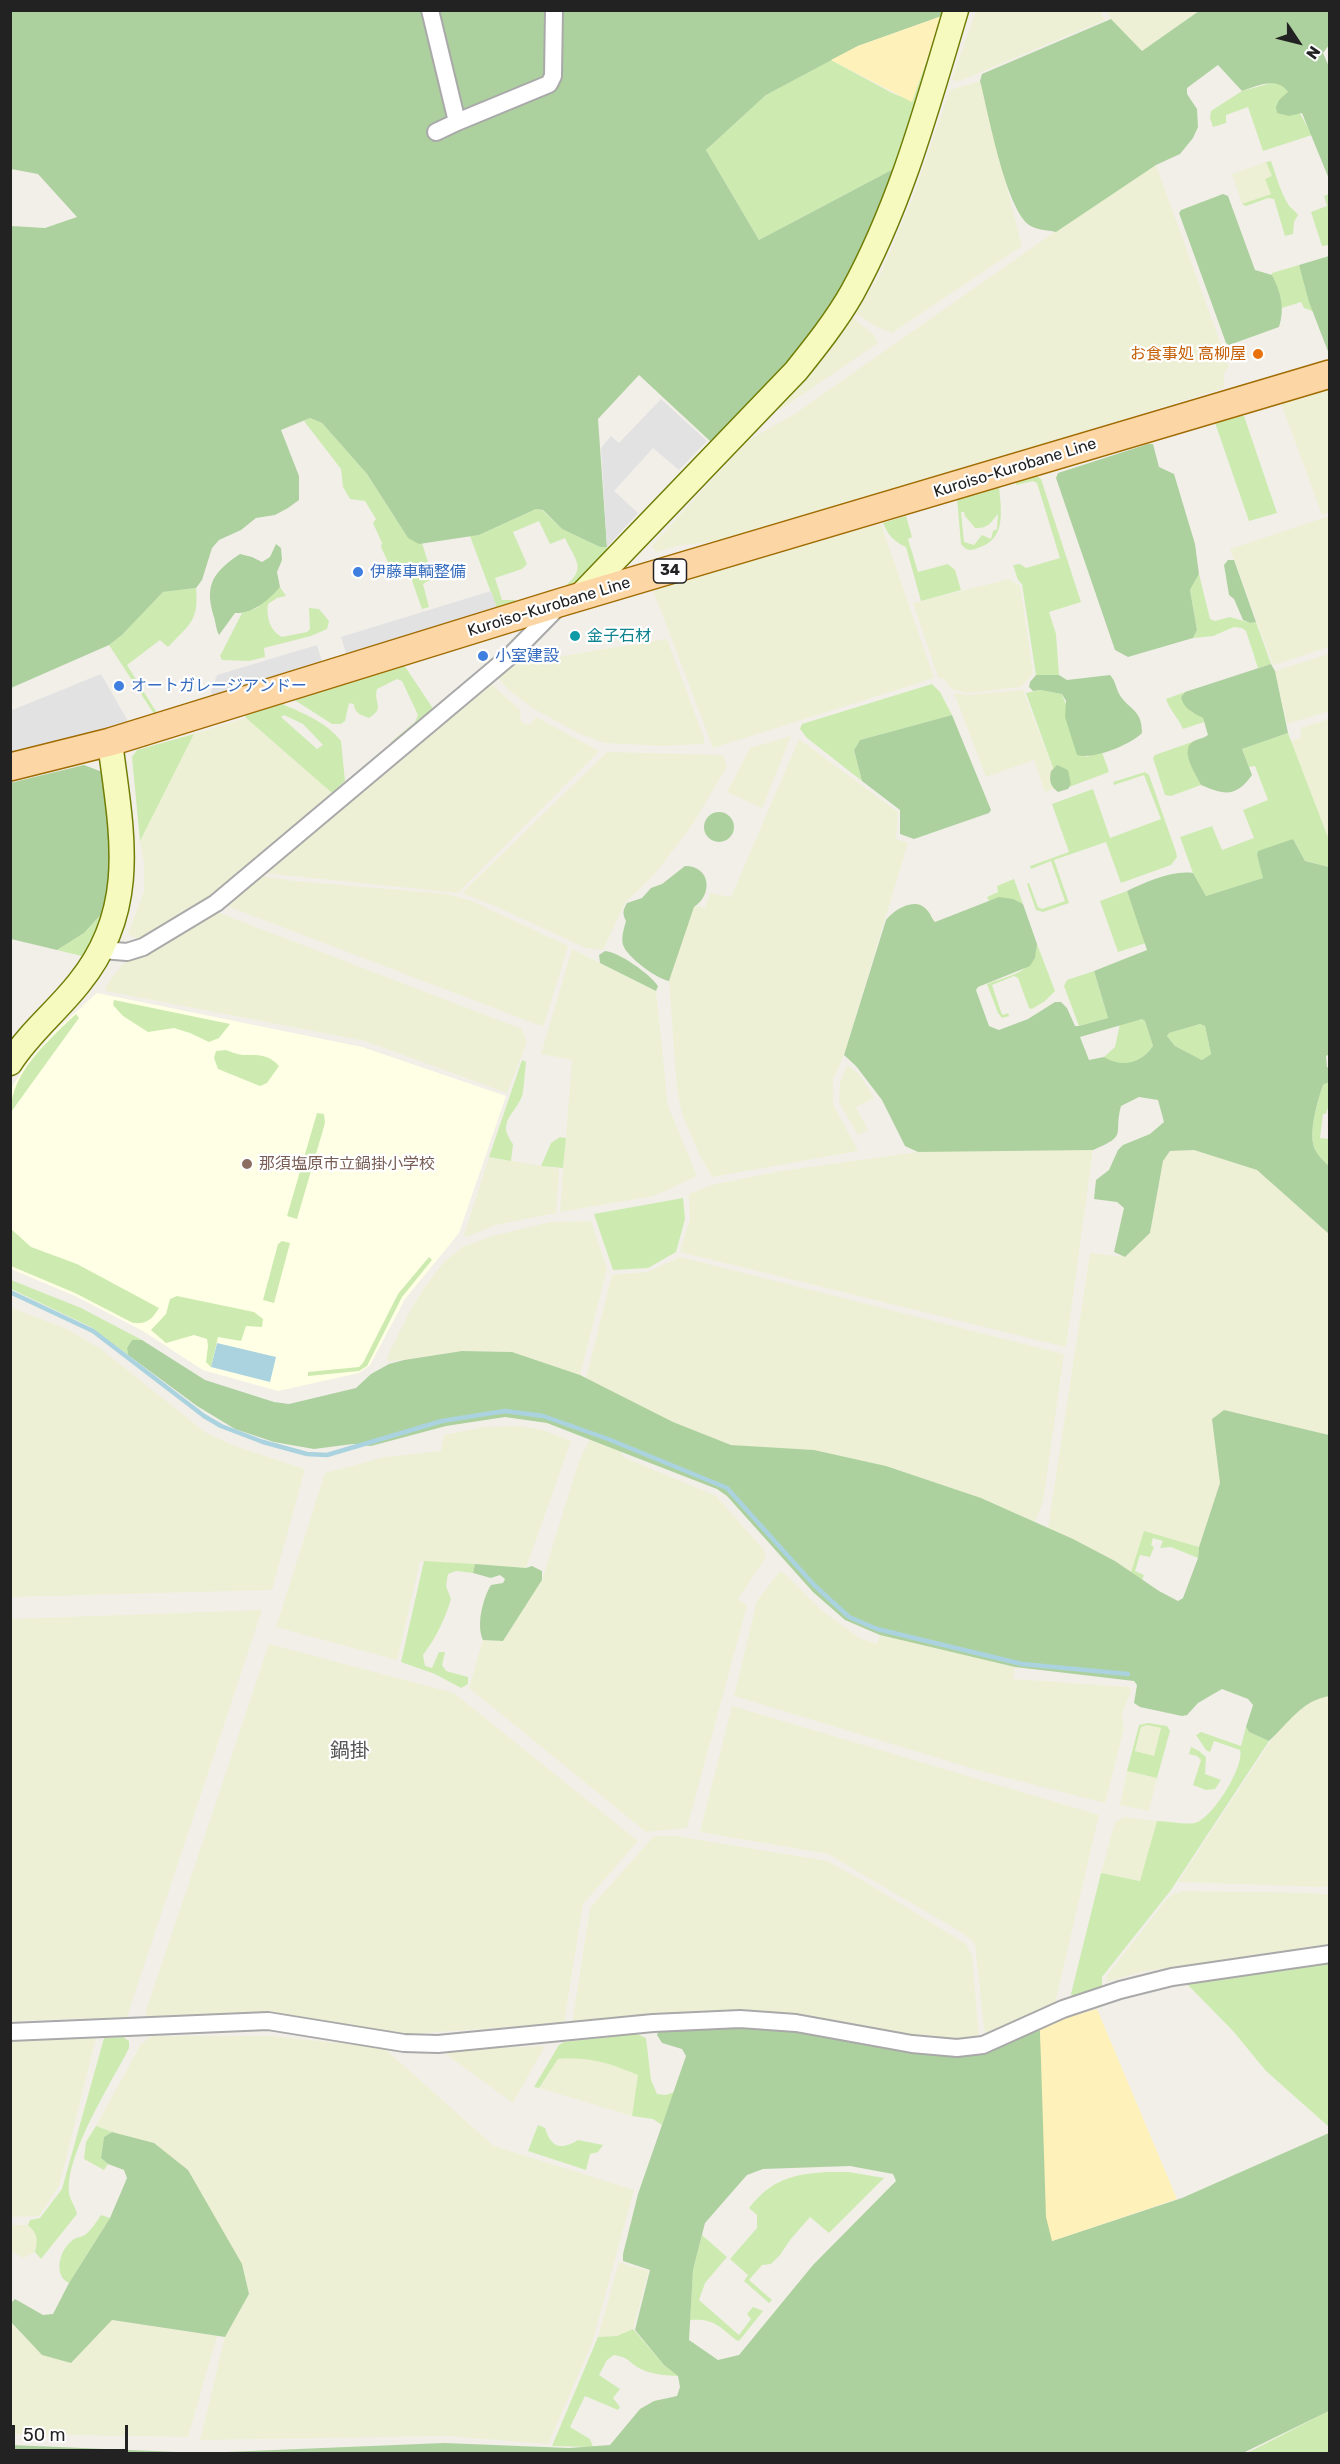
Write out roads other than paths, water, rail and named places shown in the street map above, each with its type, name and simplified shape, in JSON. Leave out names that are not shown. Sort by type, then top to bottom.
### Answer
[{"type":"main road","name":"Kuroiso-Kurobane Line","points":[[10,767],[110,742],[571,600],[1329,374]]},
{"type":"street","points":[[430,10],[458,122]]},
{"type":"street","points":[[436,132],[549,84],[553,76],[554,10]]},
{"type":"street","points":[[102,951],[127,952],[143,947],[216,903],[510,656],[571,600],[796,371],[825,336],[851,293],[903,182],[928,108],[956,10]]},
{"type":"street","points":[[10,1063],[44,1021],[78,985],[102,951],[113,924],[122,879],[123,851],[110,742]]},
{"type":"street","points":[[10,2032],[268,2021],[404,2043],[438,2044],[653,2023],[740,2019],[796,2023],[912,2044],[957,2048],[983,2045],[1063,2009],[1120,1990],[1176,1977],[1329,1954]]},
{"type":"water","points":[[217,1343],[276,1357],[270,1382],[211,1367]]},
{"type":"waterway","points":[[10,1292],[93,1331],[204,1416],[221,1426],[263,1442],[307,1454],[327,1455],[442,1421],[505,1411],[543,1416],[608,1439],[727,1488],[814,1585],[849,1617],[877,1629],[1022,1664],[1128,1674]]},
{"type":"place","name":"お食事処 高柳屋","points":[[1258,354]]},
{"type":"place","name":"伊藤車輌整備","points":[[358,572]]},
{"type":"place","name":"金子石材","points":[[575,636]]},
{"type":"place","name":"小室建設","points":[[483,656]]},
{"type":"place","name":"オートガレージアンドー","points":[[119,686]]},
{"type":"place","name":"那須塩原市立鍋掛小学校","points":[[247,1164]]},
{"type":"district","name":"鍋掛","points":[[350,1751]]}]
